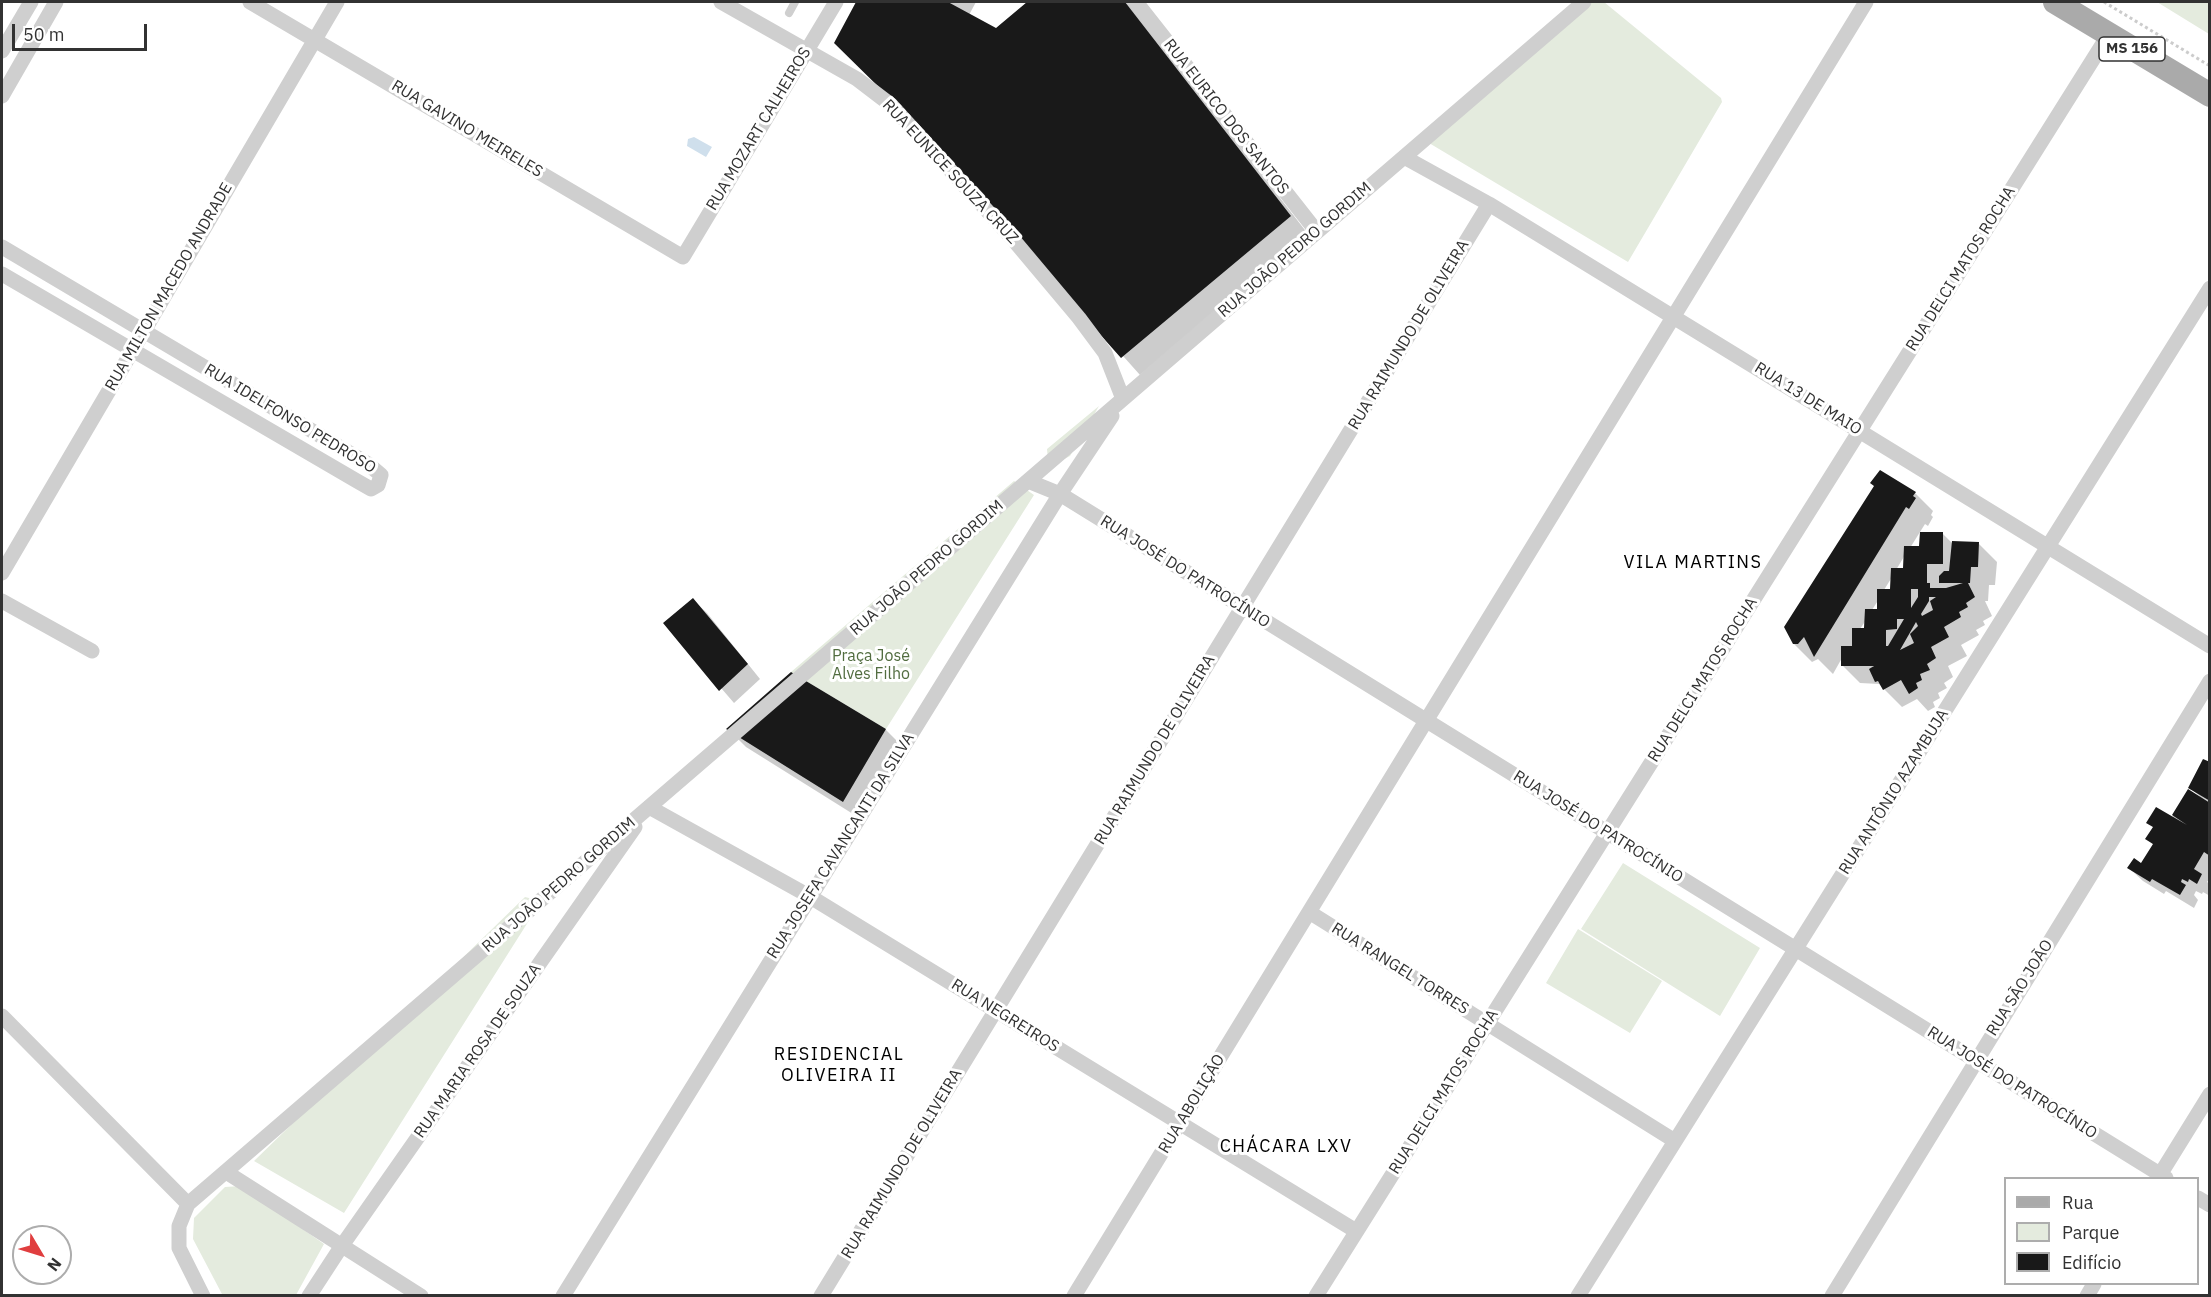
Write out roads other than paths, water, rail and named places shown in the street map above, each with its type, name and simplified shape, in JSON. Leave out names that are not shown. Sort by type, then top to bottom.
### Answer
[{"type":"main road","name":"MS 156","points":[[2055,2],[2210,95]]},
{"type":"street","points":[[2,51],[31,2]]},
{"type":"street","points":[[2,96],[56,2]]},
{"type":"street","name":"RUA GAVINO MEIRELES","points":[[250,2],[683,257]]},
{"type":"street","name":"RUA MILTON MACEDO ANDRADE","points":[[2,573],[337,2]]},
{"type":"street","name":"RUA EUNICE SOUZA CRUZ","points":[[721,2],[807,50],[866,86],[891,105],[1011,237],[1079,318],[1105,353],[1123,399]]},
{"type":"street","name":"RUA MOZART CALHEIROS","points":[[683,257],[836,2]]},
{"type":"street","name":"RUA EURICO DOS SANTOS","points":[[1136,2],[1317,232]]},
{"type":"street","name":"RUA JOÃO PEDRO GORDIM","points":[[188,1204],[1584,2]]},
{"type":"street","name":"RUA ABOLIÇÃO","points":[[1074,1296],[1866,2]]},
{"type":"street","name":"RUA DELCI MATOS ROCHA","points":[[1316,1296],[2109,34]]},
{"type":"street","name":"RUA 13 DE MAIO","points":[[1404,157],[1489,204],[2210,646]]},
{"type":"street","name":"RUA RAIMUNDO DE OLIVEIRA","points":[[821,1296],[1489,204]]},
{"type":"street","name":"RUA IDELFONSO PEDROSO","points":[[2,247],[368,464],[381,475],[378,485],[371,489],[2,274]]},
{"type":"street","name":"RUA ANTÔNIO AZAMBUJA","points":[[1578,1296],[2210,288]]},
{"type":"street","name":"RUA JOSEFA CAVANCANTI DA SILVA","points":[[563,1296],[809,896],[1060,494],[1123,399]]},
{"type":"street","name":"RUA JOSÉ DO PATROCÍNIO","points":[[1028,481],[1060,494],[2161,1177]]},
{"type":"street","points":[[2,601],[92,651]]},
{"type":"street","name":"RUA SÃO JOÃO","points":[[1832,1296],[2210,681]]},
{"type":"street","name":"RUA NEGREIROS","points":[[649,807],[809,896],[1356,1232]]},
{"type":"street","name":"RUA MARIA ROSA DE SOUZA","points":[[309,1296],[341,1246],[649,807]]},
{"type":"street","name":"RUA RANGEL TORRES","points":[[1309,912],[1675,1141]]},
{"type":"street","points":[[2,1016],[188,1204],[179,1226],[178,1248],[204,1296]]},
{"type":"street","points":[[2161,1177],[2210,1094]]},
{"type":"street","points":[[226,1172],[421,1296]]},
{"type":"lane","points":[[789,13],[795,2]]},
{"type":"water","points":[[694,137],[712,147],[706,157],[687,146],[688,139]]},
{"type":"district","name":"VILA MARTINS","points":[[1693,563]]},
{"type":"district","name":"RESIDENCIAL OLIVEIRA II","points":[[839,1065]]},
{"type":"district","name":"CHÁCARA LXV","points":[[1286,1147]]},
{"type":"park label","name":"Praça José Alves Filho","points":[[871,665]]}]
